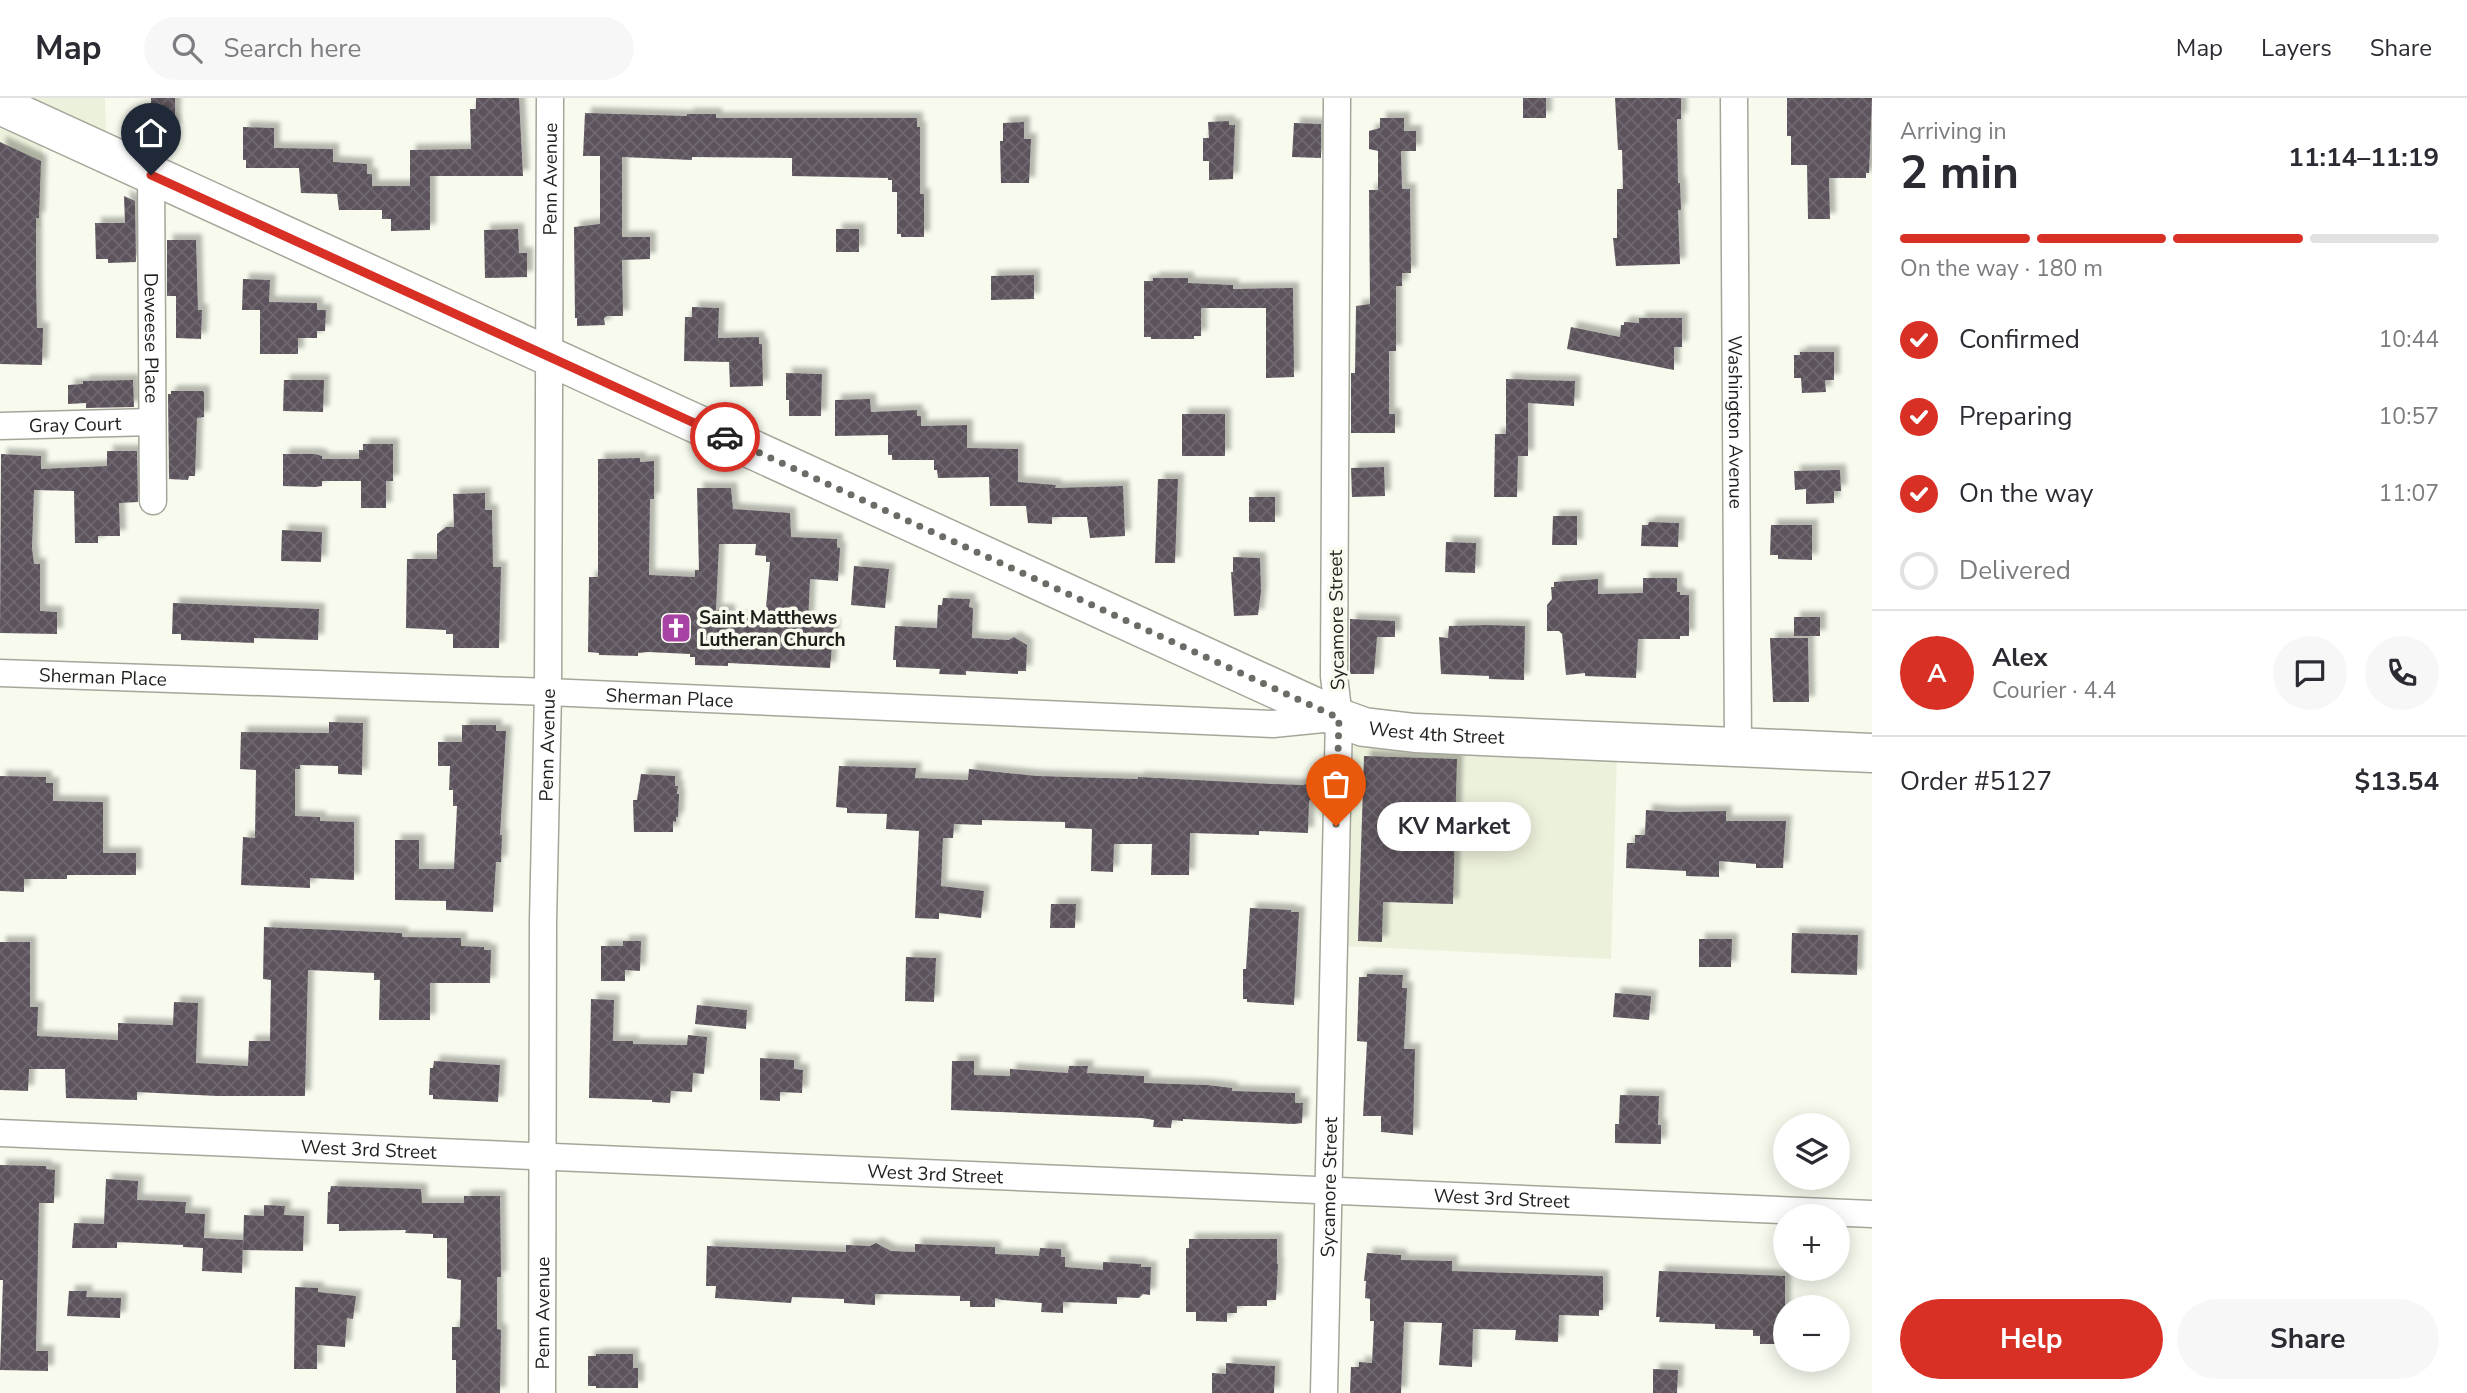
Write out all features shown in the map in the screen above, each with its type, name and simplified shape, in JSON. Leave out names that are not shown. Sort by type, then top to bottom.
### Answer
[{"type":"main road","name":"West 4th Street","points":[[0,105],[1339,718],[1364,727],[1415,733],[1872,753]]},
{"type":"street","name":"Penn Avenue","points":[[542,1393],[550,98]]},
{"type":"street","name":"Sycamore Street","points":[[1324,1393],[1339,718],[1335,676],[1337,98]]},
{"type":"street","name":"Washington Avenue","points":[[1734,98],[1738,747]]},
{"type":"street","name":"Deweese Place","points":[[151,175],[153,501]]},
{"type":"street","name":"Gray Court","points":[[0,426],[152,422]]},
{"type":"street","name":"Sherman Place","points":[[0,673],[548,692],[1273,724],[1339,718]]},
{"type":"street","name":"West 3rd Street","points":[[0,1133],[1872,1214]]},
{"type":"shaded area","points":[[0,98],[105,98],[107,168],[43,138],[41,227],[0,226]]},
{"type":"shaded area","points":[[1354,740],[1617,754],[1611,959],[1345,946]]},
{"type":"building","points":[[151,98],[175,98],[175,130],[155,130],[155,122],[151,122]]},
{"type":"building","points":[[476,98],[519,98],[523,176],[430,176],[430,230],[391,231],[391,219],[382,219],[382,210],[339,210],[337,194],[301,193],[299,168],[246,168],[246,160],[243,160],[243,127],[274,128],[274,148],[333,149],[333,162],[367,164],[367,174],[372,174],[372,186],[410,186],[410,150],[471,149],[470,109],[476,109]]},
{"type":"building","points":[[1523,98],[1546,98],[1546,118],[1523,118]]},
{"type":"building","points":[[1615,98],[1681,98],[1681,119],[1677,119],[1681,210],[1678,210],[1680,264],[1616,266],[1613,238],[1617,238],[1617,189],[1623,189],[1622,150],[1618,150]]},
{"type":"building","points":[[1787,98],[1872,98],[1869,173],[1866,173],[1866,178],[1829,178],[1830,219],[1808,219],[1807,165],[1791,165],[1791,136],[1787,136]]},
{"type":"building","points":[[585,113],[687,116],[716,114],[716,118],[917,118],[917,127],[920,127],[920,194],[924,194],[924,237],[901,237],[901,234],[897,234],[897,192],[892,192],[892,180],[888,178],[792,176],[792,158],[692,157],[692,160],[622,157],[622,237],[650,237],[650,259],[622,260],[623,316],[607,316],[604,318],[605,325],[577,326],[574,227],[600,224],[600,156],[583,156]]},
{"type":"building","points":[[1380,118],[1404,118],[1404,131],[1416,131],[1416,151],[1401,151],[1402,189],[1410,189],[1411,273],[1402,273],[1402,286],[1396,286],[1396,351],[1389,351],[1389,414],[1395,414],[1395,433],[1351,433],[1351,373],[1355,373],[1356,306],[1370,304],[1369,190],[1378,190],[1378,151],[1369,149],[1369,131],[1380,128]]},
{"type":"building","points":[[1229,121],[1229,125],[1235,125],[1233,179],[1209,180],[1209,161],[1203,161],[1203,138],[1209,138],[1208,122]]},
{"type":"building","points":[[1024,122],[1024,139],[1031,139],[1029,183],[1001,183],[1000,141],[1003,141],[1003,123]]},
{"type":"building","points":[[1294,123],[1321,124],[1321,158],[1292,157]]},
{"type":"building","points":[[0,142],[41,161],[39,218],[36,218],[36,276],[37,328],[43,328],[42,365],[0,364]]},
{"type":"building","points":[[124,196],[135,201],[136,262],[108,263],[108,259],[96,259],[95,223],[125,223]]},
{"type":"building","points":[[518,229],[519,253],[527,253],[527,277],[485,278],[484,230]]},
{"type":"building","points":[[836,229],[859,229],[859,252],[836,252]]},
{"type":"building","points":[[167,240],[196,240],[198,310],[202,310],[201,339],[176,338],[176,296],[167,296]]},
{"type":"building","points":[[1034,275],[1034,299],[991,300],[991,276]]},
{"type":"building","points":[[1153,278],[1188,278],[1188,283],[1233,285],[1233,289],[1293,288],[1294,377],[1266,378],[1266,308],[1201,308],[1201,336],[1194,336],[1194,339],[1144,337],[1144,281],[1153,281]]},
{"type":"building","points":[[243,279],[270,280],[269,302],[317,303],[317,310],[326,310],[325,331],[317,331],[317,338],[298,338],[298,354],[260,354],[260,310],[242,310]]},
{"type":"building","points":[[692,307],[719,308],[718,338],[759,337],[759,344],[762,344],[763,386],[730,387],[729,362],[684,361],[685,317],[692,317]]},
{"type":"building","points":[[1639,318],[1682,318],[1682,347],[1674,347],[1674,370],[1567,349],[1571,327],[1620,337],[1621,325],[1624,325],[1624,322],[1639,323]]},
{"type":"building","points":[[1800,352],[1834,352],[1834,380],[1825,380],[1826,392],[1802,393],[1801,378],[1794,378],[1794,355],[1800,355]]},
{"type":"building","points":[[786,373],[822,374],[821,416],[789,416]]},
{"type":"building","points":[[1506,379],[1575,381],[1574,406],[1528,403],[1528,456],[1518,456],[1517,497],[1494,497],[1495,434],[1506,434]]},
{"type":"building","points":[[133,380],[134,407],[86,408],[86,403],[68,404],[68,385],[83,384],[83,381]]},
{"type":"building","points":[[284,380],[324,380],[323,412],[283,411]]},
{"type":"building","points":[[171,391],[204,393],[204,417],[197,418],[195,476],[189,476],[188,480],[169,479],[168,394],[171,394]]},
{"type":"building","points":[[870,399],[871,412],[917,410],[917,416],[921,416],[921,426],[967,425],[967,448],[1018,449],[1018,482],[1056,485],[1055,488],[1123,486],[1125,536],[1090,538],[1087,517],[1052,517],[1052,524],[1028,523],[1026,506],[990,506],[989,477],[938,478],[937,470],[934,470],[934,460],[892,460],[892,455],[888,455],[888,435],[835,436],[835,400]]},
{"type":"building","points":[[1182,414],[1225,414],[1225,456],[1182,456]]},
{"type":"building","points":[[363,444],[393,444],[393,481],[386,481],[386,508],[361,508],[361,481],[322,481],[322,486],[315,487],[283,486],[283,454],[315,454],[322,456],[322,459],[359,459],[359,450],[363,450]]},
{"type":"building","points":[[107,451],[137,451],[138,502],[119,503],[120,536],[98,536],[98,543],[75,543],[74,491],[34,490],[32,548],[34,564],[40,564],[40,611],[57,612],[57,634],[0,633],[1,454],[41,456],[41,469],[107,466]]},
{"type":"building","points":[[640,458],[640,462],[654,461],[654,499],[650,499],[649,575],[695,577],[695,570],[699,570],[697,488],[731,488],[733,509],[790,513],[791,537],[837,539],[837,547],[840,548],[838,581],[810,579],[808,624],[834,624],[830,668],[728,663],[728,666],[695,665],[695,657],[690,657],[690,654],[648,652],[638,653],[638,656],[599,655],[588,652],[589,577],[598,577],[598,459]],"holes":[[[719,544],[756,544],[755,555],[766,556],[766,562],[770,562],[765,619],[729,617],[729,610],[716,610]]]},
{"type":"building","points":[[1384,467],[1385,496],[1352,497],[1351,468]]},
{"type":"building","points":[[1840,470],[1841,491],[1834,491],[1834,503],[1806,504],[1806,489],[1795,490],[1794,471]]},
{"type":"building","points":[[1158,479],[1178,479],[1175,563],[1155,563]]},
{"type":"building","points":[[485,493],[485,510],[492,510],[493,567],[501,567],[499,648],[453,648],[453,634],[446,634],[446,630],[406,628],[407,559],[437,559],[437,534],[446,527],[454,527],[453,494]]},
{"type":"building","points":[[1249,497],[1275,497],[1275,522],[1249,522]]},
{"type":"building","points":[[1553,516],[1577,516],[1577,545],[1552,545]]},
{"type":"building","points":[[1649,522],[1679,523],[1678,547],[1641,546],[1642,525],[1648,525]]},
{"type":"building","points":[[1771,525],[1812,525],[1812,560],[1778,559],[1778,555],[1770,555]]},
{"type":"building","points":[[282,530],[322,532],[321,562],[281,561]]},
{"type":"building","points":[[1446,542],[1476,543],[1475,573],[1445,572]]},
{"type":"building","points":[[1233,557],[1260,558],[1261,591],[1258,615],[1234,616],[1231,572]]},
{"type":"building","points":[[854,566],[889,569],[885,608],[851,605]]},
{"type":"building","points":[[1643,578],[1677,578],[1677,592],[1680,592],[1680,595],[1689,595],[1689,636],[1680,636],[1680,639],[1638,639],[1636,678],[1585,676],[1585,673],[1566,675],[1562,634],[1559,631],[1547,631],[1547,605],[1552,599],[1551,587],[1554,587],[1554,582],[1598,579],[1598,594],[1643,593]]},
{"type":"building","points":[[943,598],[970,599],[969,607],[973,608],[972,638],[1009,640],[1014,637],[1027,645],[1026,671],[1018,671],[1018,674],[966,671],[966,675],[939,674],[940,669],[896,667],[896,660],[893,660],[895,626],[937,628],[938,605],[942,605]]},
{"type":"building","points":[[173,603],[319,609],[318,640],[254,638],[254,643],[181,640],[181,634],[172,634]]},
{"type":"building","points":[[1794,617],[1820,617],[1820,636],[1794,636]]},
{"type":"building","points":[[1350,619],[1395,621],[1395,637],[1377,637],[1374,674],[1350,674]]},
{"type":"building","points":[[1449,626],[1525,626],[1524,680],[1441,674],[1439,637],[1448,638]]},
{"type":"building","points":[[1770,638],[1808,638],[1809,702],[1773,702]]},
{"type":"building","points":[[329,722],[363,723],[362,775],[338,774],[338,766],[300,765],[300,769],[295,769],[295,816],[320,817],[320,821],[354,822],[354,880],[310,878],[310,888],[241,885],[243,837],[255,838],[256,770],[240,769],[241,732],[329,733]]},
{"type":"building","points":[[462,725],[496,725],[496,731],[506,731],[501,862],[496,862],[493,912],[446,910],[446,901],[395,900],[395,840],[419,840],[419,869],[454,869],[457,806],[453,806],[453,790],[449,790],[450,766],[438,766],[438,742],[462,742]]},
{"type":"building","points":[[1364,756],[1457,759],[1453,904],[1383,902],[1382,942],[1358,941]]},
{"type":"building","points":[[839,766],[916,768],[915,778],[968,780],[969,769],[1037,776],[1138,777],[1303,785],[1322,780],[1322,791],[1309,801],[1308,833],[1190,833],[1189,875],[1151,875],[1152,844],[1114,844],[1113,872],[1091,871],[1092,829],[1065,828],[1065,822],[982,820],[982,825],[954,824],[953,838],[943,838],[941,886],[984,891],[981,918],[939,913],[939,919],[915,918],[919,831],[886,829],[887,814],[847,813],[847,808],[836,807]]},
{"type":"building","points":[[641,774],[675,776],[675,786],[678,786],[679,794],[678,817],[676,822],[673,821],[673,832],[634,832],[633,800],[637,800]]},
{"type":"building","points":[[0,776],[46,777],[46,783],[53,783],[53,801],[103,802],[103,853],[136,853],[136,875],[67,875],[67,879],[24,879],[24,892],[0,891]]},
{"type":"building","points":[[1646,810],[1726,811],[1726,821],[1786,821],[1783,868],[1756,868],[1756,864],[1719,861],[1719,877],[1686,876],[1686,871],[1626,868],[1627,843],[1635,843],[1635,835],[1645,835]]},
{"type":"building","points":[[1051,904],[1076,904],[1075,928],[1050,928]]},
{"type":"building","points":[[1250,908],[1299,912],[1294,1005],[1247,1002],[1247,999],[1243,999],[1243,969],[1246,969]]},
{"type":"building","points":[[264,927],[402,933],[402,937],[461,938],[461,946],[491,950],[490,983],[430,983],[430,1020],[379,1020],[380,980],[374,980],[374,973],[308,970],[305,1096],[137,1092],[137,1100],[66,1098],[65,1069],[29,1069],[28,1091],[0,1090],[0,942],[30,942],[30,1007],[38,1007],[37,1036],[118,1040],[118,1023],[173,1025],[174,1002],[198,1003],[196,1063],[248,1066],[249,1041],[270,1041],[271,980],[263,979]]},
{"type":"building","points":[[1792,933],[1858,935],[1857,975],[1791,973]]},
{"type":"building","points":[[1699,939],[1732,939],[1731,967],[1699,967]]},
{"type":"building","points":[[623,941],[641,941],[640,971],[625,970],[625,981],[601,981],[601,946],[623,946]]},
{"type":"building","points":[[906,957],[936,958],[934,1002],[905,1001]]},
{"type":"building","points":[[1367,974],[1403,975],[1402,988],[1407,988],[1404,1049],[1415,1049],[1413,1135],[1381,1132],[1381,1116],[1363,1116],[1367,1042],[1357,1041],[1359,977],[1367,977]]},
{"type":"building","points":[[1615,993],[1651,996],[1649,1020],[1613,1017]]},
{"type":"building","points":[[591,999],[614,1000],[613,1041],[687,1045],[688,1035],[707,1037],[704,1074],[693,1073],[692,1092],[671,1091],[670,1103],[589,1098]]},
{"type":"building","points":[[697,1005],[747,1010],[746,1029],[695,1024]]},
{"type":"building","points":[[760,1058],[794,1060],[794,1069],[803,1070],[802,1093],[780,1092],[780,1101],[760,1100]]},
{"type":"building","points":[[434,1061],[500,1065],[498,1102],[433,1099],[433,1095],[429,1095],[430,1068],[433,1068]]},
{"type":"building","points":[[952,1061],[974,1061],[974,1075],[1010,1076],[1010,1069],[1068,1073],[1069,1066],[1088,1066],[1087,1073],[1144,1076],[1144,1083],[1207,1085],[1232,1088],[1232,1091],[1295,1093],[1295,1103],[1303,1103],[1302,1123],[1183,1119],[1172,1120],[1171,1128],[1153,1127],[1154,1120],[1142,1118],[951,1110]]},
{"type":"building","points":[[1620,1095],[1659,1096],[1658,1125],[1661,1125],[1661,1144],[1615,1143]]},
{"type":"building","points":[[0,1165],[46,1166],[46,1169],[55,1170],[54,1203],[39,1203],[36,1351],[48,1351],[48,1371],[0,1370],[3,1280],[0,1280]]},
{"type":"building","points":[[106,1179],[138,1181],[137,1200],[186,1202],[185,1213],[205,1214],[204,1238],[243,1240],[242,1273],[202,1271],[203,1248],[183,1245],[117,1242],[117,1248],[72,1248],[74,1223],[104,1224]]},
{"type":"building","points":[[331,1186],[421,1189],[422,1203],[464,1203],[464,1196],[500,1196],[501,1277],[497,1277],[497,1329],[501,1330],[500,1393],[456,1393],[452,1327],[460,1327],[461,1280],[447,1278],[447,1238],[433,1238],[433,1234],[405,1233],[406,1230],[339,1231],[339,1224],[327,1224],[328,1192]]},
{"type":"building","points":[[264,1205],[285,1206],[284,1215],[304,1216],[303,1251],[243,1250],[244,1215],[264,1216]]},
{"type":"building","points":[[1189,1239],[1277,1239],[1276,1300],[1267,1300],[1267,1306],[1237,1306],[1237,1313],[1227,1313],[1227,1322],[1196,1321],[1196,1312],[1186,1312],[1186,1248],[1189,1248]]},
{"type":"building","points":[[876,1243],[891,1251],[915,1252],[915,1244],[995,1247],[995,1254],[1039,1256],[1040,1248],[1061,1249],[1061,1257],[1065,1257],[1065,1267],[1103,1270],[1103,1262],[1141,1264],[1141,1267],[1151,1267],[1150,1295],[1143,1294],[1139,1298],[1117,1297],[1117,1304],[1063,1302],[1063,1313],[1041,1312],[1042,1303],[995,1298],[995,1307],[970,1307],[970,1301],[960,1301],[960,1296],[875,1294],[875,1305],[844,1303],[844,1299],[792,1297],[791,1303],[715,1298],[716,1286],[706,1286],[707,1246],[846,1252],[846,1245],[870,1246]]},
{"type":"building","points":[[1367,1253],[1401,1255],[1401,1260],[1452,1261],[1452,1271],[1602,1276],[1603,1310],[1599,1310],[1599,1316],[1559,1315],[1558,1342],[1515,1340],[1516,1330],[1473,1329],[1472,1367],[1439,1365],[1442,1323],[1404,1322],[1401,1393],[1350,1393],[1351,1367],[1359,1367],[1359,1362],[1372,1363],[1374,1321],[1370,1321],[1370,1299],[1365,1298],[1364,1281]]},
{"type":"building","points":[[1659,1271],[1773,1276],[1773,1281],[1785,1281],[1785,1295],[1773,1295],[1773,1344],[1760,1344],[1760,1336],[1753,1336],[1753,1330],[1715,1329],[1715,1324],[1659,1322],[1660,1317],[1656,1317]]},
{"type":"building","points":[[295,1287],[318,1288],[318,1292],[356,1296],[353,1319],[347,1318],[345,1347],[317,1345],[317,1369],[294,1369]]},
{"type":"building","points":[[69,1291],[87,1291],[86,1297],[121,1298],[120,1318],[67,1316]]},
{"type":"building","points":[[633,1354],[633,1368],[638,1368],[638,1388],[588,1386],[588,1356]]},
{"type":"building","points":[[1226,1363],[1275,1366],[1274,1393],[1212,1393],[1212,1373],[1226,1374]]},
{"type":"building","points":[[1653,1369],[1678,1370],[1677,1393],[1653,1393]]},
{"type":"way so far","points":[[725,437],[1339,718],[1336,826]]},
{"type":"place","name":"Saint Matthews Lutheran Church","points":[[676,628]]},
{"type":"place","name":"KV Market","points":[[1336,826]]},
{"type":"route","points":[[151,175],[725,437]]}]
